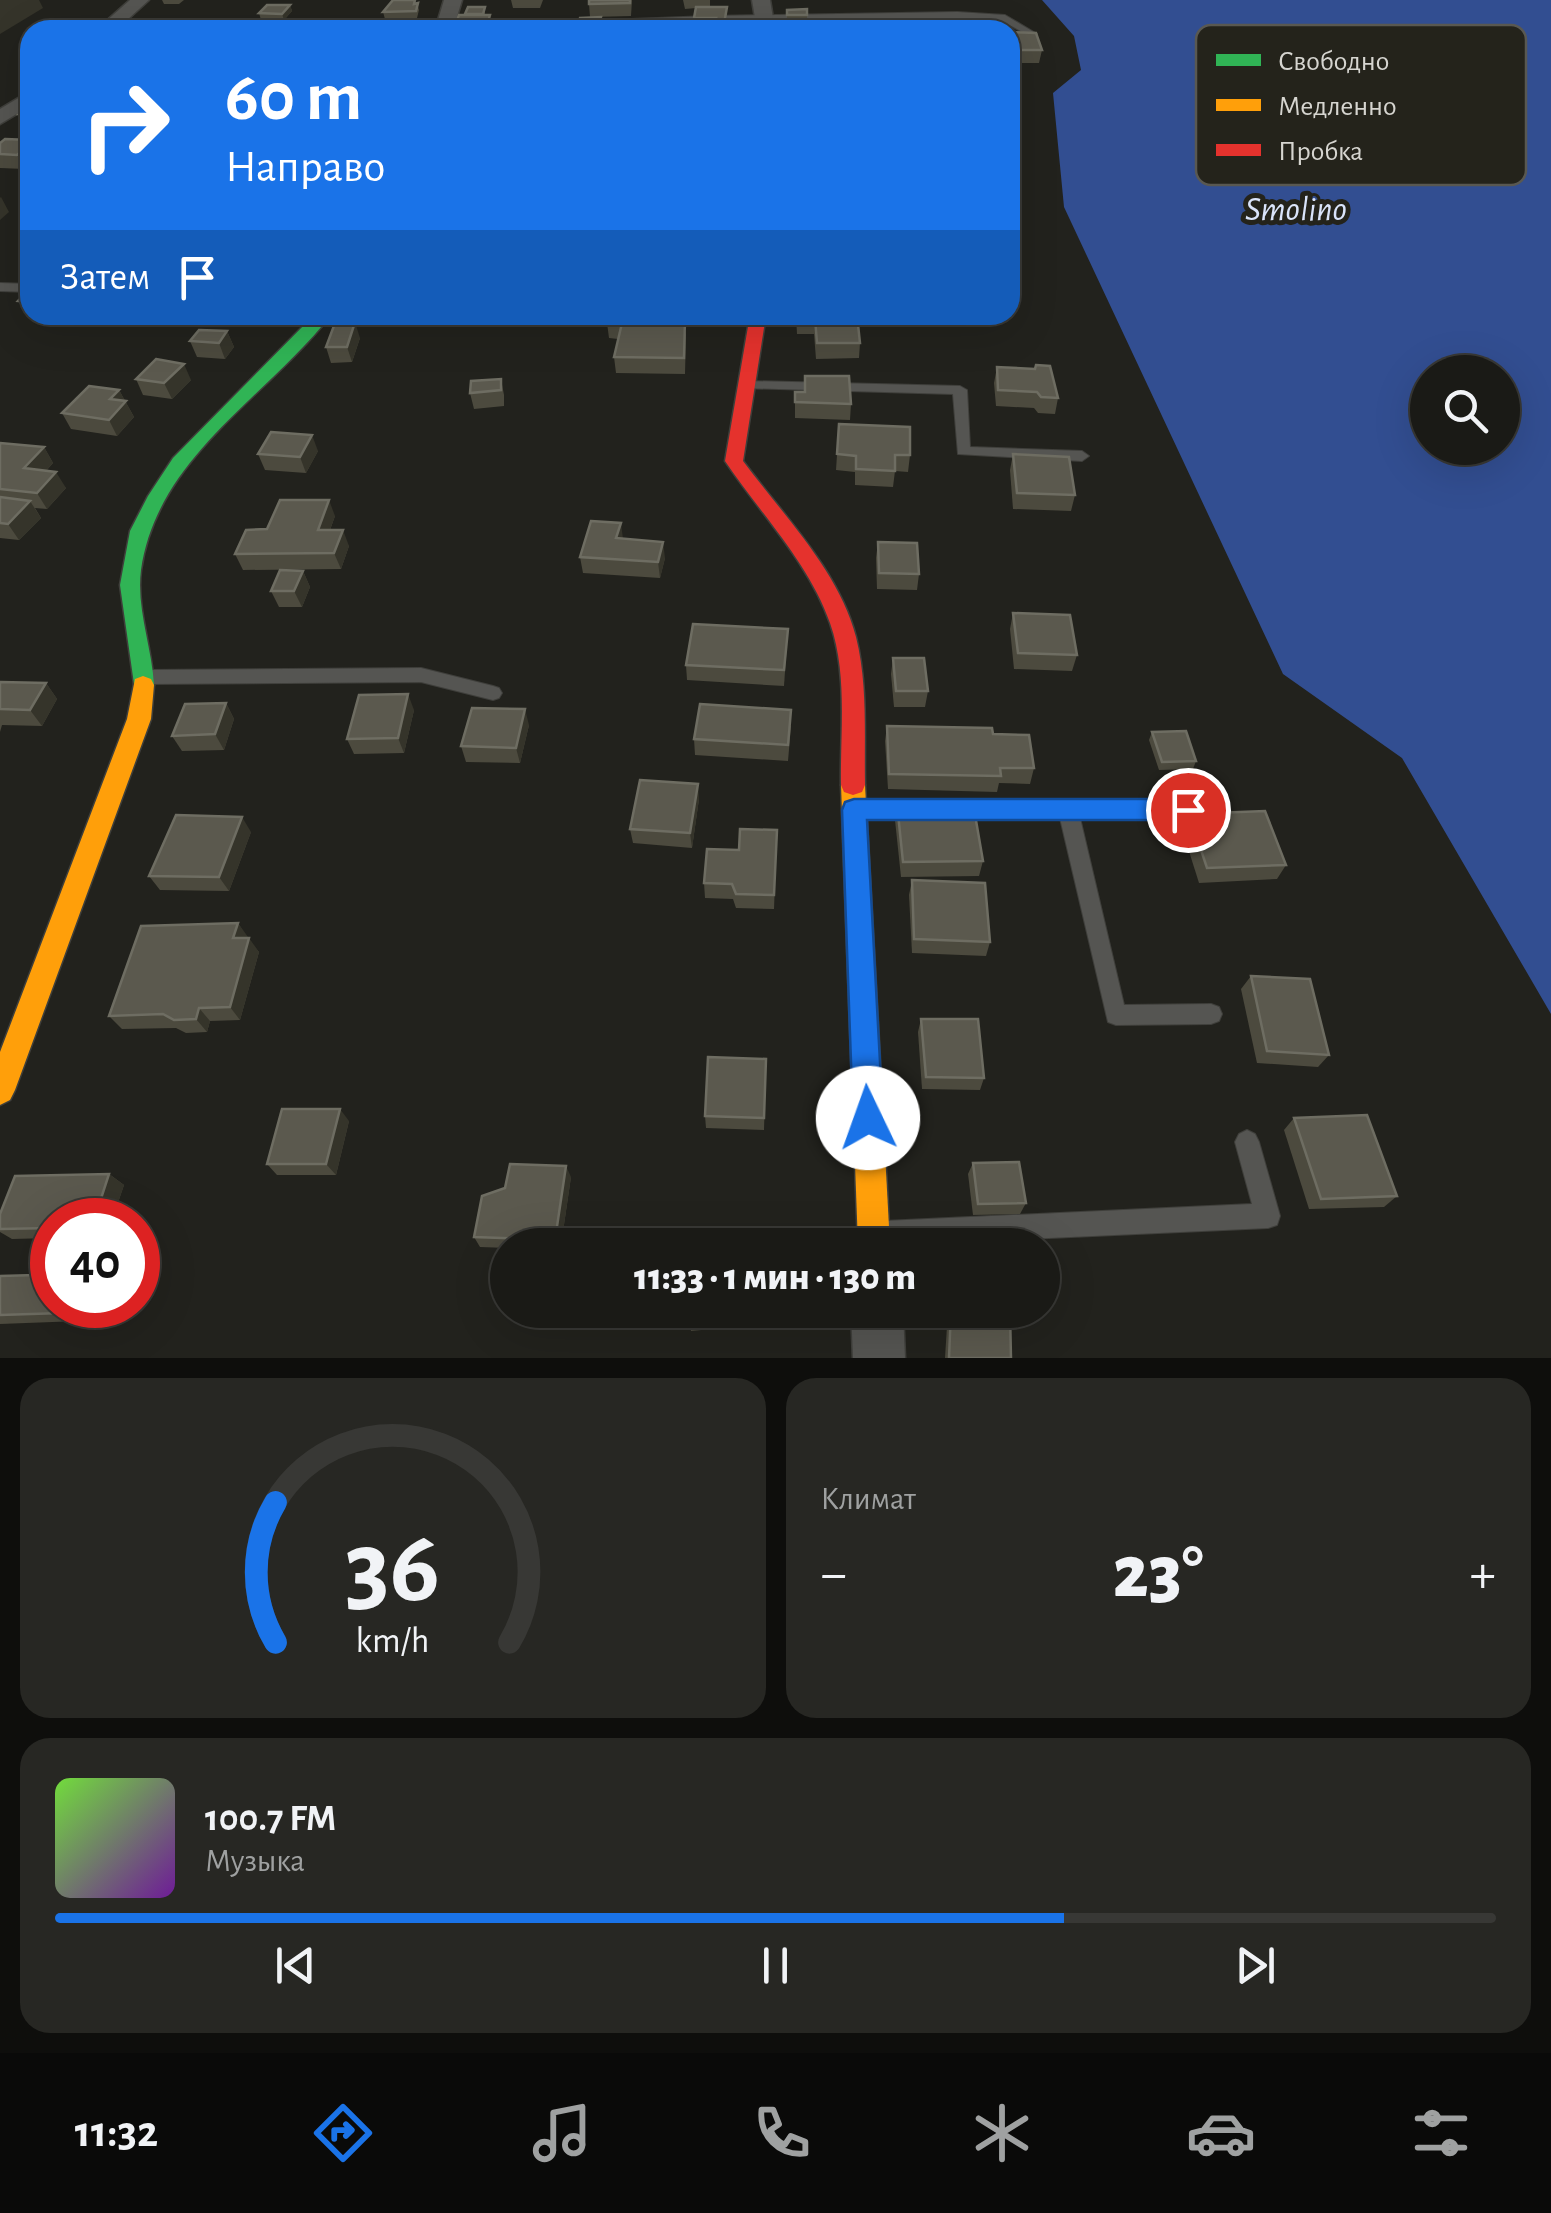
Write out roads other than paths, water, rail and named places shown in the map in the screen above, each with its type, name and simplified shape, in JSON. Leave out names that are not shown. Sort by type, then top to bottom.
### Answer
[{"type":"street","points":[[116,20],[140,0]]},
{"type":"street","points":[[0,1090],[138,719],[144,676],[130,618],[134,554],[145,521],[194,450],[315,325]]},
{"type":"street","points":[[756,325],[734,461],[817,580],[841,623],[848,668],[873,1228]]},
{"type":"street","points":[[878,1328],[879,1358]]},
{"type":"lane","points":[[673,20],[764,16],[981,16],[1013,20]]},
{"type":"lane","points":[[1020,25],[1034,34]]},
{"type":"lane","points":[[746,385],[960,390],[963,450],[1082,456]]},
{"type":"lane","points":[[144,676],[421,675],[492,693]]},
{"type":"lane","points":[[854,810],[1188,810]]},
{"type":"lane","points":[[1068,810],[1116,1015],[1210,1014]]},
{"type":"lane","points":[[1060,1228],[1268,1216],[1247,1142]]},
{"type":"water","name":"Smolino","points":[[1042,0],[1551,0],[1551,1014],[1402,758],[1283,674],[1064,207],[1053,93],[1081,70],[1074,36]]}]
